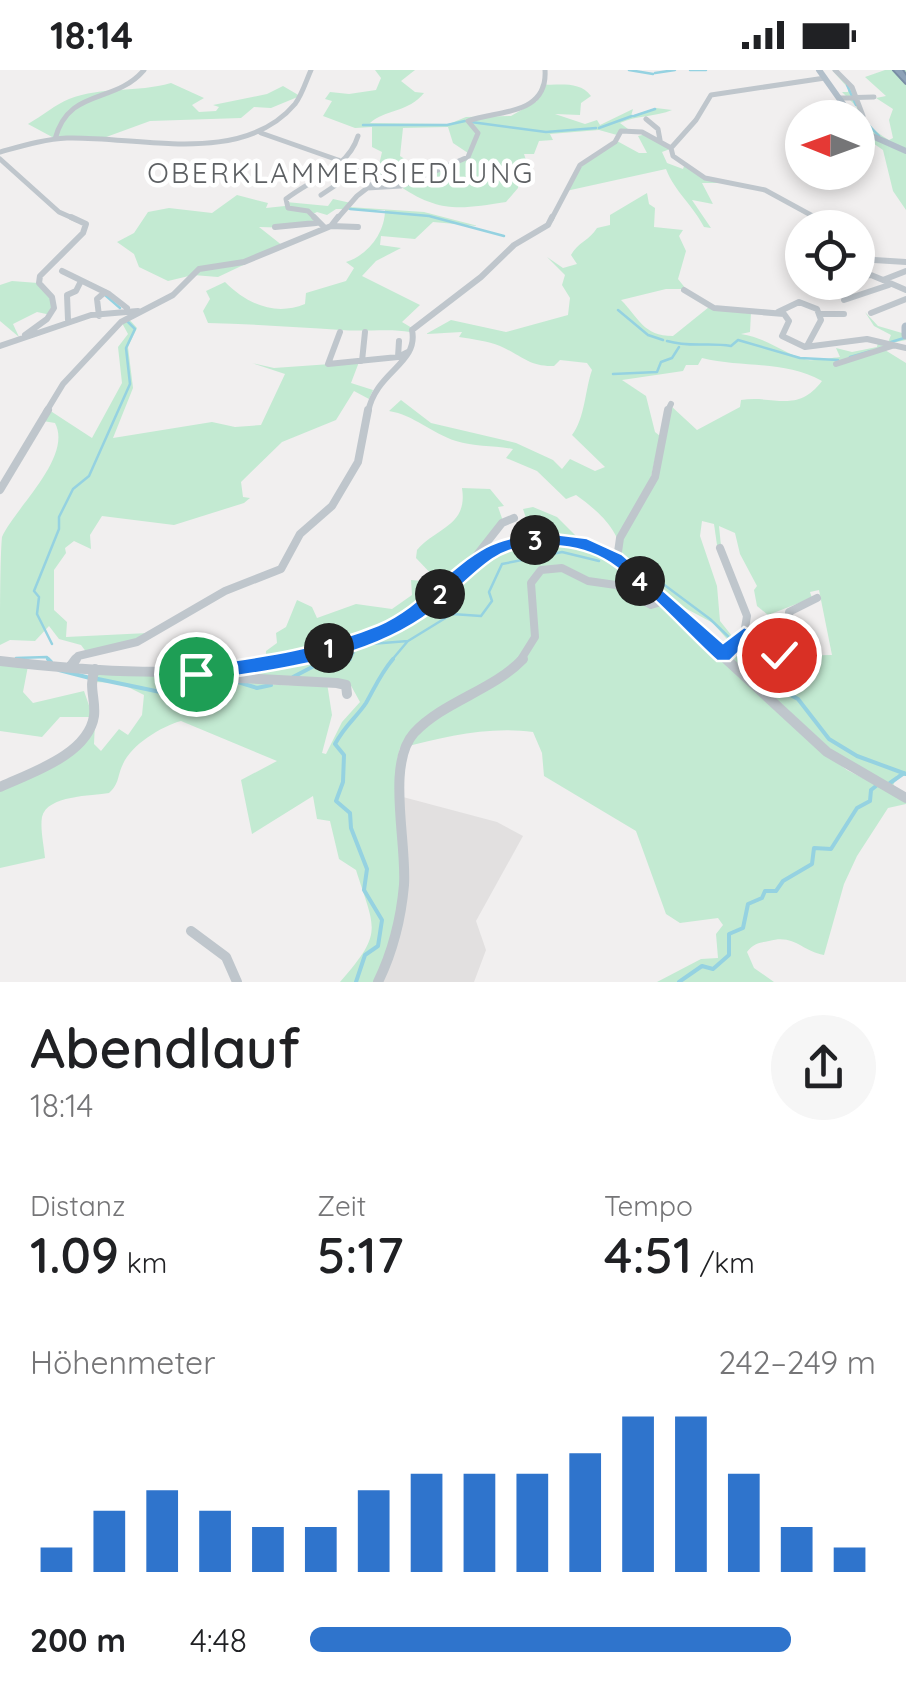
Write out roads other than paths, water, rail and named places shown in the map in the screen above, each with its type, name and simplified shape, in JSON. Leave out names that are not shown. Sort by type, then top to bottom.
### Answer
[{"type":"main road","points":[[818,70],[839,98]]},
{"type":"main road","points":[[875,132],[906,150]]},
{"type":"main road","points":[[906,326],[906,335]]},
{"type":"street","points":[[54,140],[58,122],[69,110],[106,90],[135,81],[144,70]]},
{"type":"street","points":[[261,133],[288,112],[307,85],[311,70]]},
{"type":"street","points":[[367,188],[401,186],[468,157],[478,133],[468,121],[512,116],[534,102],[546,84],[545,70]]},
{"type":"street","points":[[802,70],[809,80]]},
{"type":"street","points":[[836,70],[850,85],[853,100]]},
{"type":"street","points":[[671,148],[696,120],[711,95],[824,78]]},
{"type":"street","points":[[839,98],[874,97]]},
{"type":"street","points":[[646,119],[658,129],[660,140]]},
{"type":"street","points":[[70,667],[78,656],[137,642],[225,591],[281,569],[300,534],[332,506],[358,462],[368,406],[376,386],[412,351],[414,328],[485,274],[514,246],[550,222],[585,160],[616,141],[623,130],[638,130],[660,140],[671,148],[674,157],[706,178],[755,187],[806,210]]},
{"type":"street","points":[[25,335],[53,312],[52,297],[39,278],[86,230],[85,222],[59,212],[0,156],[54,140],[149,144],[261,133],[340,161],[357,171]]},
{"type":"street","points":[[316,223],[308,211],[288,208],[286,199],[354,150],[358,136]]},
{"type":"street","points":[[0,490],[72,371],[117,326],[174,294],[200,269],[244,262],[328,227],[388,172],[384,166],[366,163],[321,195]]},
{"type":"street","points":[[275,227],[316,223],[358,228]]},
{"type":"street","points":[[875,259],[906,262]]},
{"type":"street","points":[[62,271],[138,312]]},
{"type":"street","points":[[875,287],[906,272]]},
{"type":"street","points":[[875,276],[906,290]]},
{"type":"street","points":[[68,320],[67,296],[80,283]]},
{"type":"street","points":[[684,290],[715,304],[778,312],[804,302],[820,314],[844,314]]},
{"type":"street","points":[[99,316],[97,299],[105,292]]},
{"type":"street","points":[[872,313],[906,298]]},
{"type":"street","points":[[0,346],[68,320],[127,308]]},
{"type":"street","points":[[778,312],[790,321],[783,338],[807,346],[827,350],[862,340],[906,348]]},
{"type":"street","points":[[807,346],[820,314]]},
{"type":"street","points":[[340,332],[328,364],[398,357],[412,351]]},
{"type":"street","points":[[362,361],[365,332]]},
{"type":"street","points":[[398,341],[398,357]]},
{"type":"street","points":[[836,364],[890,346]]},
{"type":"street","points":[[616,558],[620,538],[654,476],[665,416],[671,404]]},
{"type":"street","points":[[464,574],[463,569],[502,523],[514,518]]},
{"type":"street","points":[[0,662],[70,667],[93,675],[185,674],[297,659],[384,631],[417,613],[497,549],[528,541],[571,540],[616,558],[826,752],[906,798]]},
{"type":"street","points":[[720,548],[747,616],[744,634],[724,655]]},
{"type":"street","points":[[378,982],[394,947],[401,905],[404,844],[398,767],[411,736],[498,677],[526,652],[535,630],[531,583],[542,570],[562,568],[588,581],[622,587],[651,605],[661,602]]},
{"type":"street","points":[[744,634],[774,654],[792,655],[788,612],[817,598]]},
{"type":"street","points":[[234,670],[240,678],[336,682],[346,685],[347,694]]},
{"type":"street","points":[[0,787],[62,755],[88,732],[94,715],[88,696],[93,675]]},
{"type":"street","points":[[191,931],[221,947],[231,960],[237,982]]},
{"type":"waterway","points":[[629,70],[653,74]]},
{"type":"waterway","points":[[655,73],[675,70]]},
{"type":"waterway","points":[[690,70],[706,70]]},
{"type":"waterway","points":[[847,85],[854,100]]},
{"type":"waterway","points":[[634,116],[655,109]]},
{"type":"waterway","points":[[599,128],[632,116]]},
{"type":"waterway","points":[[363,125],[447,125],[465,121]]},
{"type":"waterway","points":[[471,122],[546,132],[596,128]]},
{"type":"waterway","points":[[875,132],[879,136]]},
{"type":"waterway","points":[[350,209],[429,216],[504,236]]},
{"type":"waterway","points":[[105,295],[120,308]]},
{"type":"waterway","points":[[618,310],[648,335],[663,340]]},
{"type":"waterway","points":[[52,644],[37,614],[39,597],[34,591],[59,529],[59,517],[73,489],[89,476],[130,384],[126,348],[135,329],[127,321]]},
{"type":"waterway","points":[[891,342],[904,338]]},
{"type":"waterway","points":[[667,341],[731,346],[738,340],[800,358],[838,360]]},
{"type":"waterway","points":[[613,374],[657,372],[661,362],[672,358],[679,347]]},
{"type":"waterway","points":[[850,357],[871,351]]},
{"type":"waterway","points":[[349,661],[358,645],[408,641],[452,614],[481,616],[492,601],[489,592],[502,564],[562,552],[599,561]]},
{"type":"waterway","points":[[628,562],[635,563],[710,619],[733,641]]},
{"type":"waterway","points":[[391,661],[407,642]]},
{"type":"waterway","points":[[736,648],[748,661]]},
{"type":"waterway","points":[[16,658],[47,657],[50,661]]},
{"type":"waterway","points":[[293,677],[316,665],[350,659]]},
{"type":"waterway","points":[[356,982],[365,955],[378,946],[382,920],[364,890],[367,869],[351,828],[350,813],[336,801],[343,782],[344,755],[335,744],[393,659]]},
{"type":"waterway","points":[[745,659],[766,682],[798,699],[829,739],[857,756],[904,773]]},
{"type":"waterway","points":[[59,670],[90,678]]},
{"type":"waterway","points":[[98,679],[170,694],[222,677],[257,688],[271,685]]},
{"type":"waterway","points":[[890,783],[904,773]]},
{"type":"waterway","points":[[679,982],[702,966],[713,969],[729,955],[729,934],[743,928],[748,904],[762,898],[765,891],[776,891],[783,881],[812,864],[814,848],[831,849],[857,808],[870,801],[871,790],[876,786]]},
{"type":"district","name":"OBERKLAMMERSIEDLUNG","points":[[341,172]]}]
